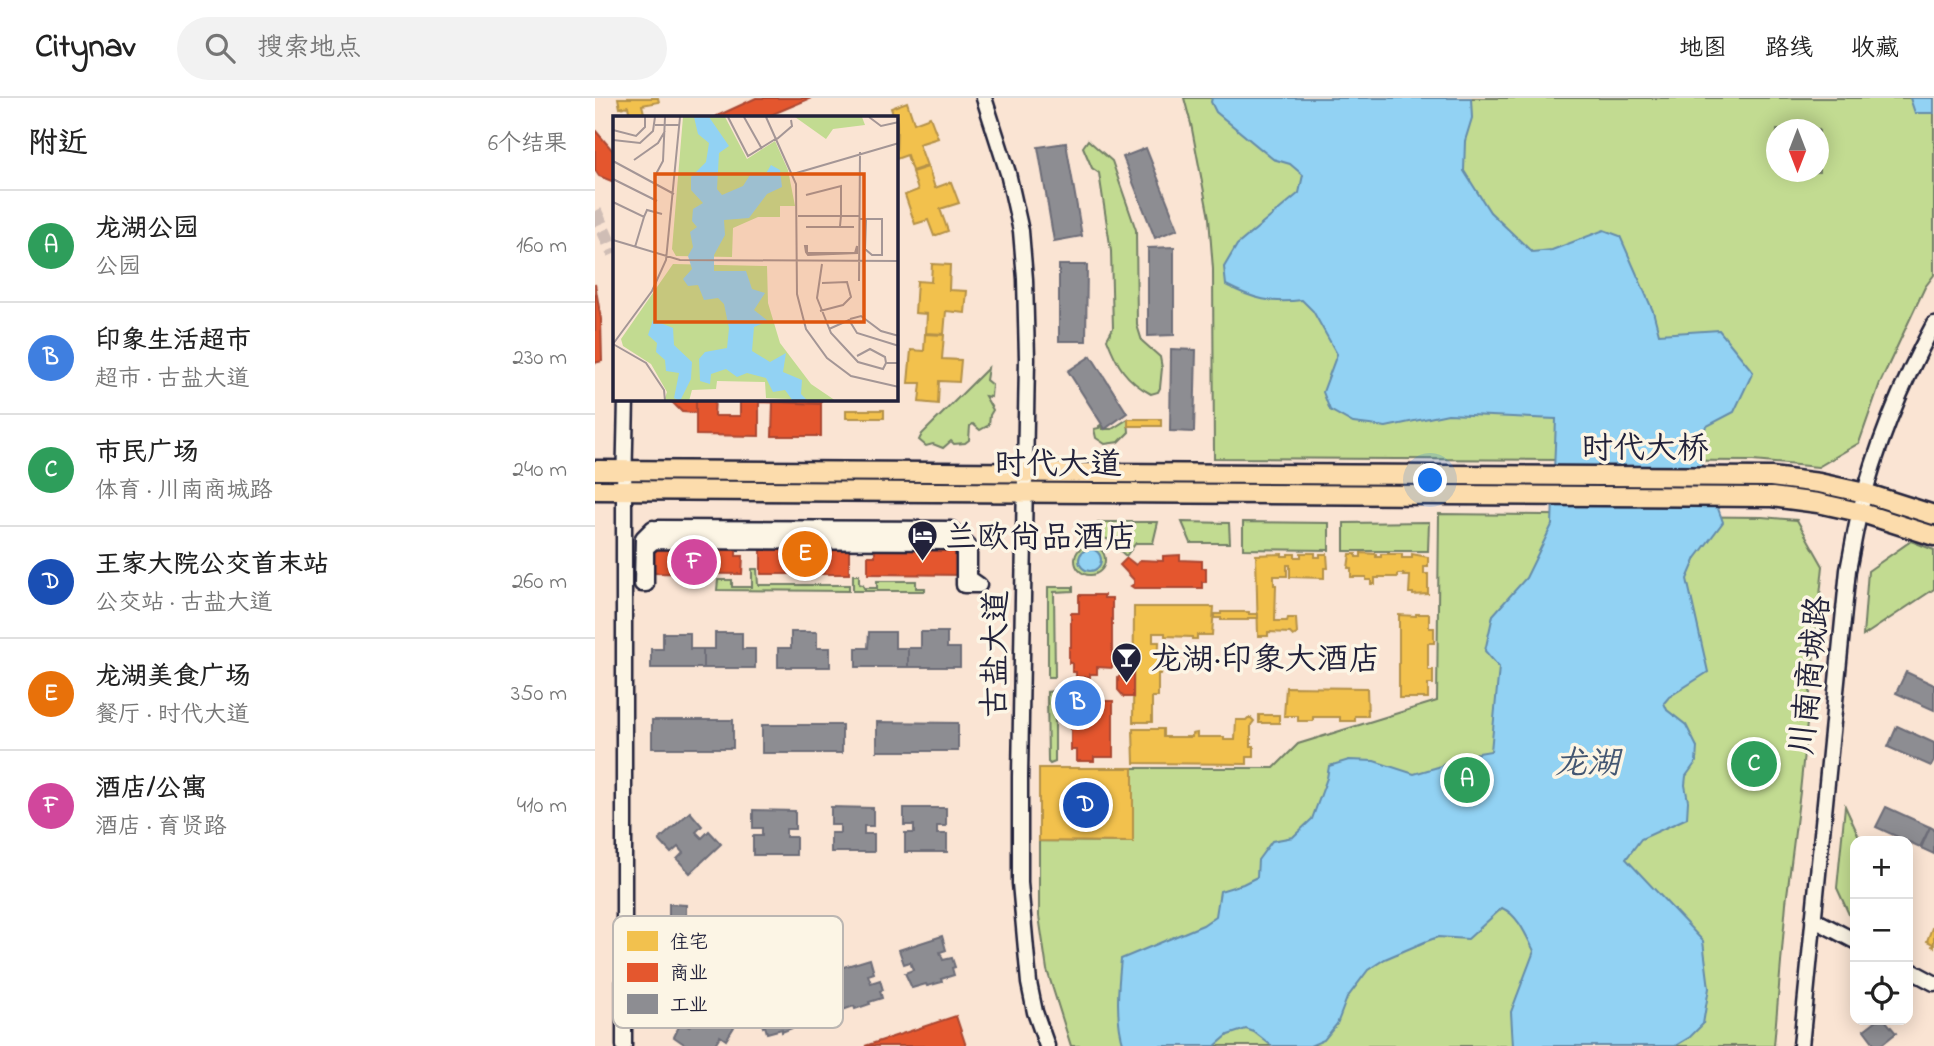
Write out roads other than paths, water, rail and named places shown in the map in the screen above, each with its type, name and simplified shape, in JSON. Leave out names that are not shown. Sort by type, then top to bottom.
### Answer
[{"type":"main road","name":"时代大道","points":[[595,470],[1519,476]]},
{"type":"main road","name":"时代大桥","points":[[1519,476],[1771,477],[1819,483],[1865,493]]},
{"type":"main road","name":"时代大道","points":[[595,490],[1520,495]]},
{"type":"main road","points":[[1865,493],[1934,515]]},
{"type":"main road","name":"时代大桥","points":[[1520,495],[1772,497],[1859,512]]},
{"type":"main road","points":[[1859,512],[1934,536]]},
{"type":"street","name":"古盐大道","points":[[984,98],[1008,173],[1021,231],[1025,279],[1026,472],[1020,883],[1029,983],[1035,1012],[1047,1046]]},
{"type":"street","name":"川南商城路","points":[[1801,1046],[1848,570],[1859,512],[1886,426],[1934,324]]},
{"type":"street","points":[[624,916],[626,401]]},
{"type":"street","points":[[653,528],[951,529],[969,547],[969,578],[979,585],[976,585],[964,585],[964,548],[958,542],[663,541],[654,541],[646,548],[646,584],[642,584],[643,538],[653,528]]},
{"type":"street","points":[[1813,919],[1850,938]]},
{"type":"street","points":[[1913,972],[1934,983]]},
{"type":"street","points":[[624,1028],[624,1046]]},
{"type":"water","name":"龙湖","points":[[1212,98],[1471,98],[1472,118],[1465,141],[1464,171],[1490,212],[1532,252],[1552,250],[1604,230],[1620,236],[1653,311],[1659,334],[1719,330],[1753,372],[1734,412],[1707,426],[1692,438],[1723,522],[1696,558],[1687,579],[1708,672],[1664,703],[1667,710],[1686,725],[1697,747],[1696,762],[1686,776],[1687,818],[1641,839],[1626,859],[1703,941],[1709,988],[1703,1024],[1690,1037],[1675,1046],[1513,1046],[1511,1012],[1534,951],[1517,920],[1502,908],[1468,939],[1438,937],[1385,959],[1368,970],[1347,998],[1337,1024],[1324,1040],[1310,1046],[1272,1046],[1246,1029],[1228,1035],[1215,1046],[1124,1046],[1118,1014],[1121,959],[1203,925],[1216,916],[1220,891],[1257,877],[1258,860],[1272,841],[1293,837],[1312,819],[1329,766],[1349,760],[1374,761],[1414,774],[1467,755],[1491,751],[1499,667],[1485,651],[1493,615],[1526,578],[1552,525],[1556,419],[1448,414],[1386,427],[1353,423],[1330,410],[1323,392],[1337,354],[1313,311],[1302,300],[1263,299],[1226,285],[1224,267],[1237,245],[1299,193],[1303,175],[1290,164],[1273,159],[1216,112]]},
{"type":"water","points":[[1910,98],[1934,98],[1934,113],[1915,113]]},
{"type":"water","points":[[1090,549],[1098,552],[1101,560],[1098,568],[1090,571],[1082,568],[1079,560],[1082,552]]},
{"type":"tunnel","points":[[595,211],[613,252]]},
{"type":"place","name":"龙湖美食广场","points":[[805,554]]},
{"type":"place","name":"酒店/公寓","points":[[694,562]]},
{"type":"place","name":"兰欧尚品酒店","points":[[922,563]]},
{"type":"place","name":"龙湖·印象大酒店","points":[[1127,685]]},
{"type":"place","name":"印象生活超市","points":[[1078,703]]},
{"type":"place","name":"市民广场","points":[[1754,764]]},
{"type":"place","name":"龙湖公园","points":[[1467,780]]},
{"type":"place","name":"王家大院公交首末站","points":[[1086,805]]}]
